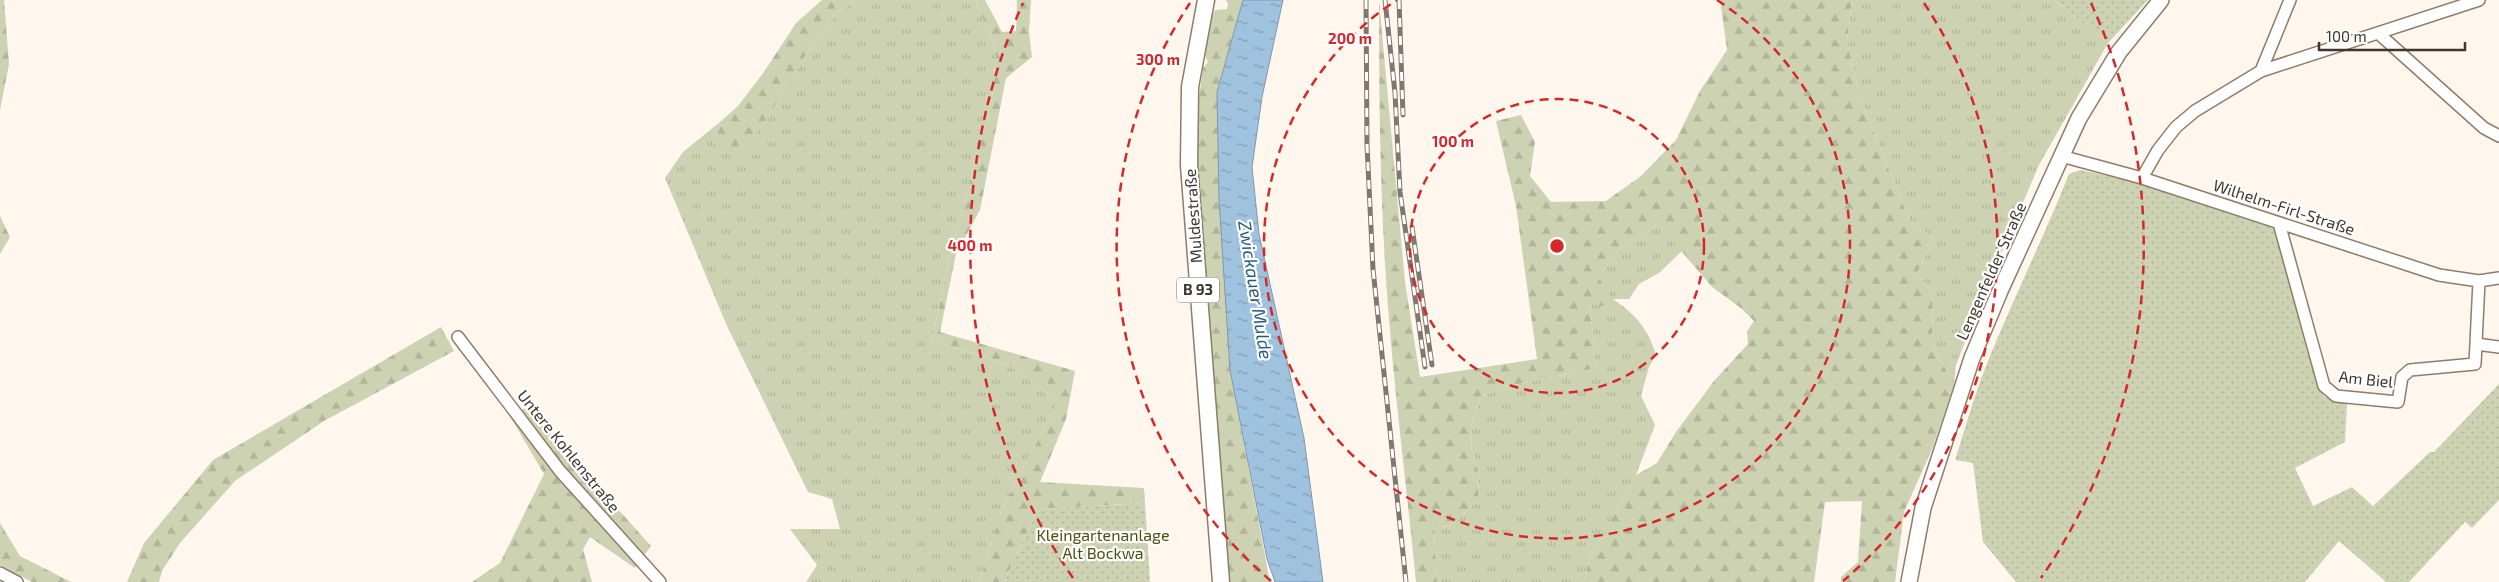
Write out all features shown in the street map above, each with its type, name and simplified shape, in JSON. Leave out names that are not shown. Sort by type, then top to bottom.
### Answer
[{"type":"main road","name":"Muldestraße","points":[[1206,0],[1190,87],[1188,165],[1221,582]]},
{"type":"main road","name":"Lengenfelder Straße","points":[[1909,582],[1923,508],[1972,358],[2078,118],[2119,52],[2161,0]]},
{"type":"street","points":[[2260,71],[2290,0]]},
{"type":"street","points":[[2142,178],[2158,150],[2176,127],[2195,111],[2260,71],[2479,0]]},
{"type":"street","points":[[2378,33],[2484,128],[2499,136]]},
{"type":"street","name":"Wilhelm-Firl-Straße","points":[[2061,156],[2142,178],[2439,275],[2479,281],[2499,278]]},
{"type":"street","name":"Am Biel","points":[[2279,223],[2324,386],[2336,396],[2398,402],[2402,377],[2410,370],[2475,364],[2479,281]]},
{"type":"street","name":"Untere Kohlenstraße","points":[[458,337],[560,471],[660,582]]},
{"type":"street","points":[[2476,344],[2499,347]]},
{"type":"street","points":[[0,574],[17,582]]},
{"type":"green space","points":[[0,0],[4,0],[9,64],[0,110]]},
{"type":"green space","points":[[822,0],[857,0],[837,12],[810,48],[763,125],[742,149],[714,143],[720,122],[738,106],[764,72],[796,23]]},
{"type":"green space","points":[[857,0],[976,0],[996,52],[992,100],[950,254],[932,341],[1010,365],[1058,402],[1002,509],[979,582],[806,582],[817,565],[790,529],[840,529],[832,499],[808,492],[727,326],[665,178],[683,152],[720,122],[714,143],[763,125],[810,48],[837,12]]},
{"type":"green space","points":[[976,0],[985,0],[1002,32],[1016,31],[1017,0],[1031,0],[1029,32],[1032,57],[1006,78],[980,210],[956,254],[940,332],[1075,371],[1066,419],[1040,482],[1144,488],[1145,503],[1038,509],[1004,582],[979,582],[1002,509],[1058,402],[1010,365],[932,341],[950,254],[992,100],[996,52]]},
{"type":"green space","points":[[1226,0],[1243,0],[1217,92],[1230,370],[1270,582],[1227,582],[1197,166],[1196,120],[1203,68],[1208,62],[1205,56],[1204,43],[1215,10],[1227,9],[1228,4]]},
{"type":"green space","points":[[1379,0],[1405,282],[1420,377],[1537,359],[1516,206],[1496,121],[1521,115],[1535,142],[1530,176],[1551,202],[1606,201],[1641,176],[1676,140],[1700,91],[1727,50],[1720,0],[1852,0],[1847,41],[1861,101],[1910,221],[1934,238],[1916,275],[1933,292],[1932,345],[1954,384],[1933,447],[1904,512],[1895,582],[1841,582],[1841,577],[1858,562],[1862,501],[1825,502],[1814,582],[1583,582],[1590,558],[1636,475],[1657,463],[1676,432],[1714,381],[1748,344],[1747,331],[1754,321],[1742,309],[1712,287],[1659,225],[1621,247],[1598,277],[1612,299],[1603,306],[1590,304],[1596,368],[1505,387],[1482,396],[1471,427],[1472,451],[1479,474],[1478,500],[1452,525],[1434,528],[1437,582],[1416,582],[1394,376],[1385,269],[1380,154]]},
{"type":"green space","points":[[1852,0],[2054,0],[2108,43],[2039,165],[1985,291],[1956,365],[1954,384],[1932,345],[1933,292],[1916,275],[1934,238],[1910,221],[1861,101],[1847,41]]},
{"type":"green space","points":[[2054,0],[2148,0],[2108,43]]},
{"type":"green space","points":[[2080,170],[2131,181],[2277,227],[2317,382],[2324,397],[2341,399],[2347,404],[2345,442],[2295,468],[2313,506],[2352,487],[2373,506],[2430,452],[2434,452],[2499,384],[2499,500],[2472,528],[2465,522],[2409,582],[2386,582],[2339,541],[2305,582],[2016,582],[1983,542],[1973,463],[1955,460],[1982,377],[2006,318],[2069,174]]},
{"type":"green space","points":[[0,216],[10,237],[0,254]]},
{"type":"green space","points":[[1659,225],[1682,251],[1659,273],[1639,284],[1629,299],[1613,299],[1635,317],[1653,345],[1656,355],[1649,367],[1641,396],[1655,425],[1636,475],[1590,558],[1583,582],[1437,582],[1434,528],[1452,525],[1478,500],[1479,474],[1472,451],[1471,427],[1482,396],[1505,387],[1596,368],[1590,304],[1598,277],[1621,247]]},
{"type":"green space","points":[[441,327],[454,351],[324,421],[235,481],[180,543],[162,571],[159,582],[127,582],[144,543],[213,460]]},
{"type":"green space","points":[[526,407],[651,546],[635,568],[590,537],[583,549],[592,582],[472,582],[500,563],[544,474],[511,418]]},
{"type":"green space","name":"Kleingartenanlage Alt Bockwa","points":[[1145,503],[1150,582],[1004,582],[1038,509]]},
{"type":"green space","points":[[0,523],[20,556],[71,582],[32,582],[0,565]]},
{"type":"water","name":"Zwickauer Mulde","points":[[1243,0],[1283,0],[1262,97],[1252,167],[1259,234],[1304,438],[1323,582],[1275,582],[1267,559],[1230,370],[1219,200],[1217,92]]},
{"type":"railway","points":[[1366,0],[1367,145],[1373,269],[1406,582]]},
{"type":"railway","points":[[1385,0],[1395,93],[1400,192],[1425,367]]},
{"type":"railway","points":[[1399,0],[1403,115]]},
{"type":"railway","points":[[1412,227],[1432,365]]}]
